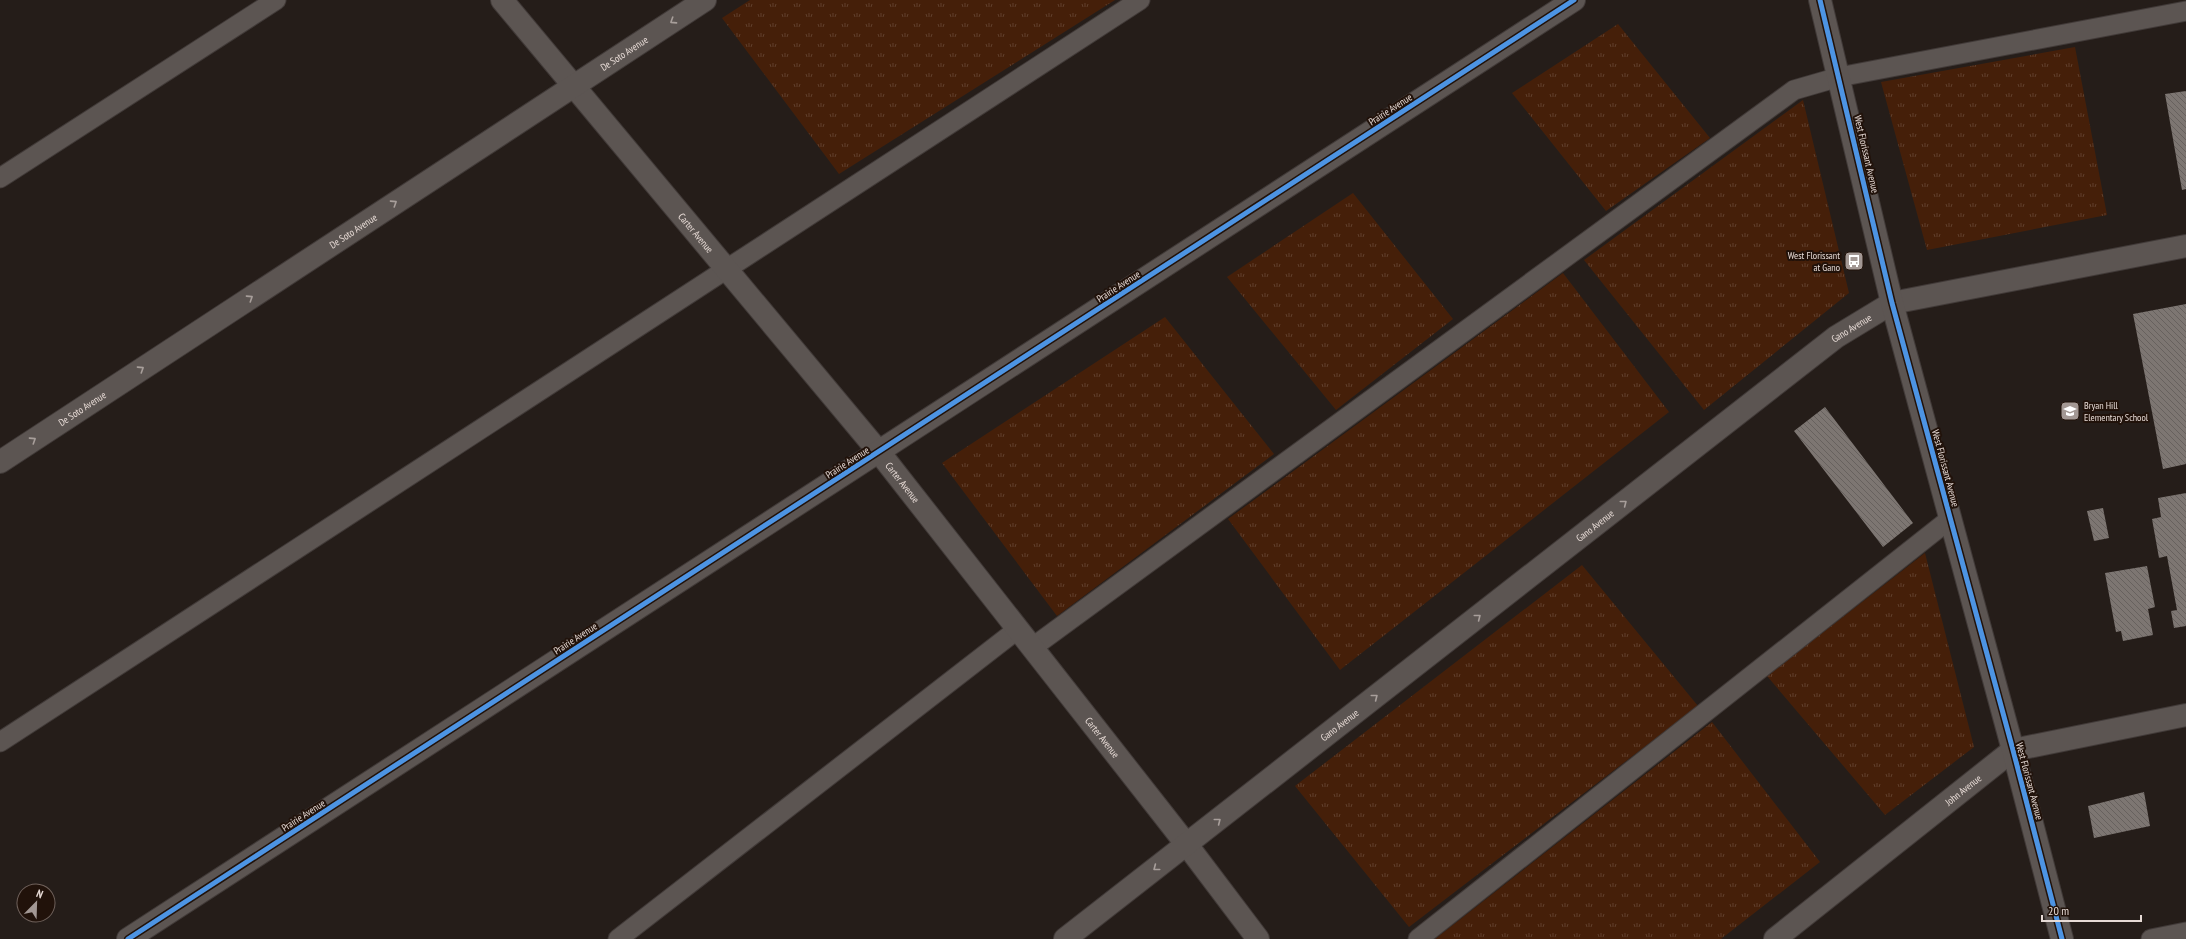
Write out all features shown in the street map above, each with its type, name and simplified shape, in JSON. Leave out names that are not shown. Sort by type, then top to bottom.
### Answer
[{"type":"street","name":"Carter Avenue","points":[[502,0],[879,452],[1033,647],[1258,939]]},
{"type":"street","name":"De Soto Avenue","points":[[0,462],[705,0]]},
{"type":"street","name":"Prairie Avenue","points":[[128,939],[1574,0]]},
{"type":"street","name":"West Florissant Avenue","points":[[1820,0],[1892,303],[2013,750],[2062,939]]},
{"type":"street","name":"Gano Avenue","points":[[1065,939],[1836,337],[1892,303],[2186,246]]},
{"type":"street","name":"John Avenue","points":[[1775,939],[2013,750],[2186,715]]},
{"type":"lane","points":[[0,178],[276,0]]},
{"type":"lane","points":[[0,742],[1140,0]]},
{"type":"lane","points":[[1033,647],[1794,90],[1839,76],[2186,11]]},
{"type":"lane","points":[[1418,939],[1950,519]]},
{"type":"lane","points":[[618,939],[1018,629]]},
{"type":"lane","points":[[2151,939],[2186,932]]},
{"type":"green space","points":[[750,0],[1115,0],[839,174],[722,18]]},
{"type":"green space","points":[[1618,24],[1710,138],[1606,211],[1512,93]]},
{"type":"green space","points":[[2075,47],[2107,215],[1927,250],[1881,82]]},
{"type":"green space","points":[[1803,100],[1849,293],[1704,410],[1584,260]]},
{"type":"green space","points":[[1353,193],[1453,319],[1336,410],[1227,277]]},
{"type":"green space","points":[[1563,273],[1669,412],[1340,670],[1228,519]]},
{"type":"green space","points":[[1165,317],[1274,454],[1057,616],[942,463]]},
{"type":"green space","points":[[1925,553],[1974,747],[1885,815],[1767,676]]},
{"type":"green space","points":[[1582,565],[1698,706],[1409,927],[1295,786]]},
{"type":"green space","points":[[1712,722],[1820,862],[1721,939],[1435,939]]},
{"type":"building","points":[[2186,91],[2186,189],[2182,190],[2165,94]]},
{"type":"building","name":"Bryan Hill Elementary School","points":[[2186,304],[2186,464],[2163,469],[2133,314]]},
{"type":"building","points":[[1825,407],[1913,523],[1883,547],[1794,431]]},
{"type":"building","points":[[2186,493],[2186,626],[2174,628],[2171,611],[2177,610],[2167,556],[2159,558],[2152,519],[2161,517],[2158,498]]},
{"type":"building","points":[[2103,508],[2109,538],[2094,541],[2087,511]]},
{"type":"building","points":[[2147,566],[2155,607],[2148,609],[2153,635],[2123,641],[2121,631],[2116,632],[2105,573]]},
{"type":"building","points":[[2144,792],[2150,826],[2094,838],[2088,806]]},
{"type":"cycle path","points":[[128,939],[1574,0]]},
{"type":"cycle path","points":[[1820,0],[1892,303],[2013,750],[2062,939]]},
{"type":"place","name":"West Florissant at Gano","points":[[1854,261]]},
{"type":"place","name":"Bryan Hill Elementary School","points":[[2070,411]]}]
